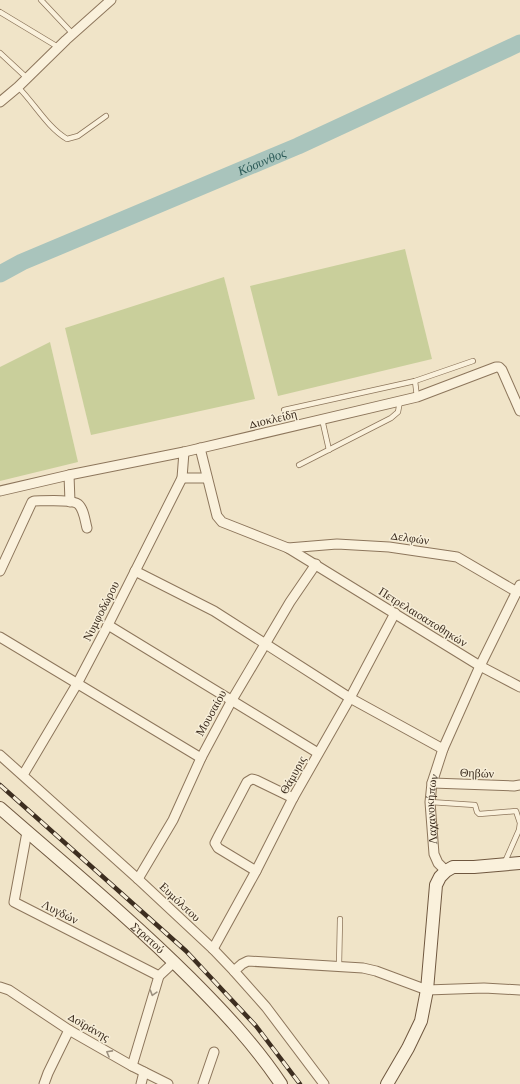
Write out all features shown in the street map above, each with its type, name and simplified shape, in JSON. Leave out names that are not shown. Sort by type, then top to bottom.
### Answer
[{"type":"main road","name":"Στρατού","points":[[0,808],[116,908],[174,962],[218,1006],[247,1039],[269,1066],[281,1084]]},
{"type":"main road","points":[[388,1084],[421,1021],[427,990],[436,885],[440,877],[453,867],[474,867],[520,863]]},
{"type":"street","points":[[0,102],[18,87],[58,47],[111,0]]},
{"type":"street","name":"Διοκλείδη","points":[[0,492],[69,475],[184,452],[417,397],[496,367],[499,367],[502,370],[520,411]]},
{"type":"street","name":"Πετρελαιοαποθηκών","points":[[200,448],[217,516],[222,522],[288,548],[480,666],[520,687]]},
{"type":"street","name":"Νυμφοδώρου","points":[[23,775],[77,684],[182,478],[184,452]]},
{"type":"street","points":[[69,475],[70,502]]},
{"type":"street","points":[[182,478],[207,478]]},
{"type":"street","points":[[0,571],[34,500],[76,503],[79,505],[87,528]]},
{"type":"street","name":"Δελφών","points":[[288,548],[337,544],[389,546],[458,557],[519,589]]},
{"type":"street","name":"Μουσαίου","points":[[138,879],[173,820],[201,758],[232,700],[290,602],[316,564]]},
{"type":"street","points":[[135,571],[214,611],[350,698],[443,749]]},
{"type":"street","name":"Λαχανοκήπων","points":[[446,871],[438,863],[434,854],[430,802],[432,783],[443,749],[480,666],[519,589]]},
{"type":"street","name":"Θάμυρις","points":[[213,949],[256,871],[293,798],[350,698],[395,613]]},
{"type":"street","points":[[108,625],[318,753]]},
{"type":"street","points":[[0,637],[201,758]]},
{"type":"street","name":"Ευμόλπου","points":[[0,755],[138,879],[213,949],[266,1007],[324,1084]]},
{"type":"street","points":[[256,871],[218,848],[215,843],[218,837],[247,782],[252,779],[293,798]]},
{"type":"street","name":"Θηβών","points":[[432,783],[520,785]]},
{"type":"street","name":"Λυγδών","points":[[27,832],[14,902],[159,976]]},
{"type":"street","points":[[234,971],[248,961],[339,966],[363,968],[376,971],[427,990],[484,988],[520,990]]},
{"type":"street","points":[[132,1066],[159,976],[174,962]]},
{"type":"street","name":"Δοϊράνης","points":[[0,987],[9,990],[68,1030],[132,1066],[168,1084]]},
{"type":"street","points":[[44,1084],[68,1030]]},
{"type":"street","points":[[203,1084],[214,1052]]},
{"type":"street","points":[[141,1084],[144,1072]]},
{"type":"lane","points":[[41,0],[73,34]]},
{"type":"lane","points":[[0,12],[58,47]]},
{"type":"lane","points":[[0,53],[27,78]]},
{"type":"lane","points":[[18,87],[58,134],[67,140],[78,136],[106,116]]},
{"type":"lane","points":[[284,410],[415,381],[473,362]]},
{"type":"lane","points":[[415,381],[417,397]]},
{"type":"lane","points":[[299,465],[391,418],[398,412],[400,401]]},
{"type":"lane","points":[[322,419],[329,450]]},
{"type":"lane","points":[[430,802],[475,805],[479,814],[516,811],[520,823],[519,830],[504,864]]},
{"type":"lane","points":[[339,966],[340,919]]},
{"type":"green space","points":[[405,249],[432,359],[278,396],[250,286]]},
{"type":"green space","points":[[224,277],[255,399],[91,435],[65,328]]},
{"type":"green space","points":[[50,342],[78,462],[0,481],[0,367]]},
{"type":"waterway","name":"Κόσυνθος","points":[[0,274],[22,262],[298,146],[520,43]]},
{"type":"railway","points":[[0,785],[186,951],[256,1026],[300,1084]]}]
